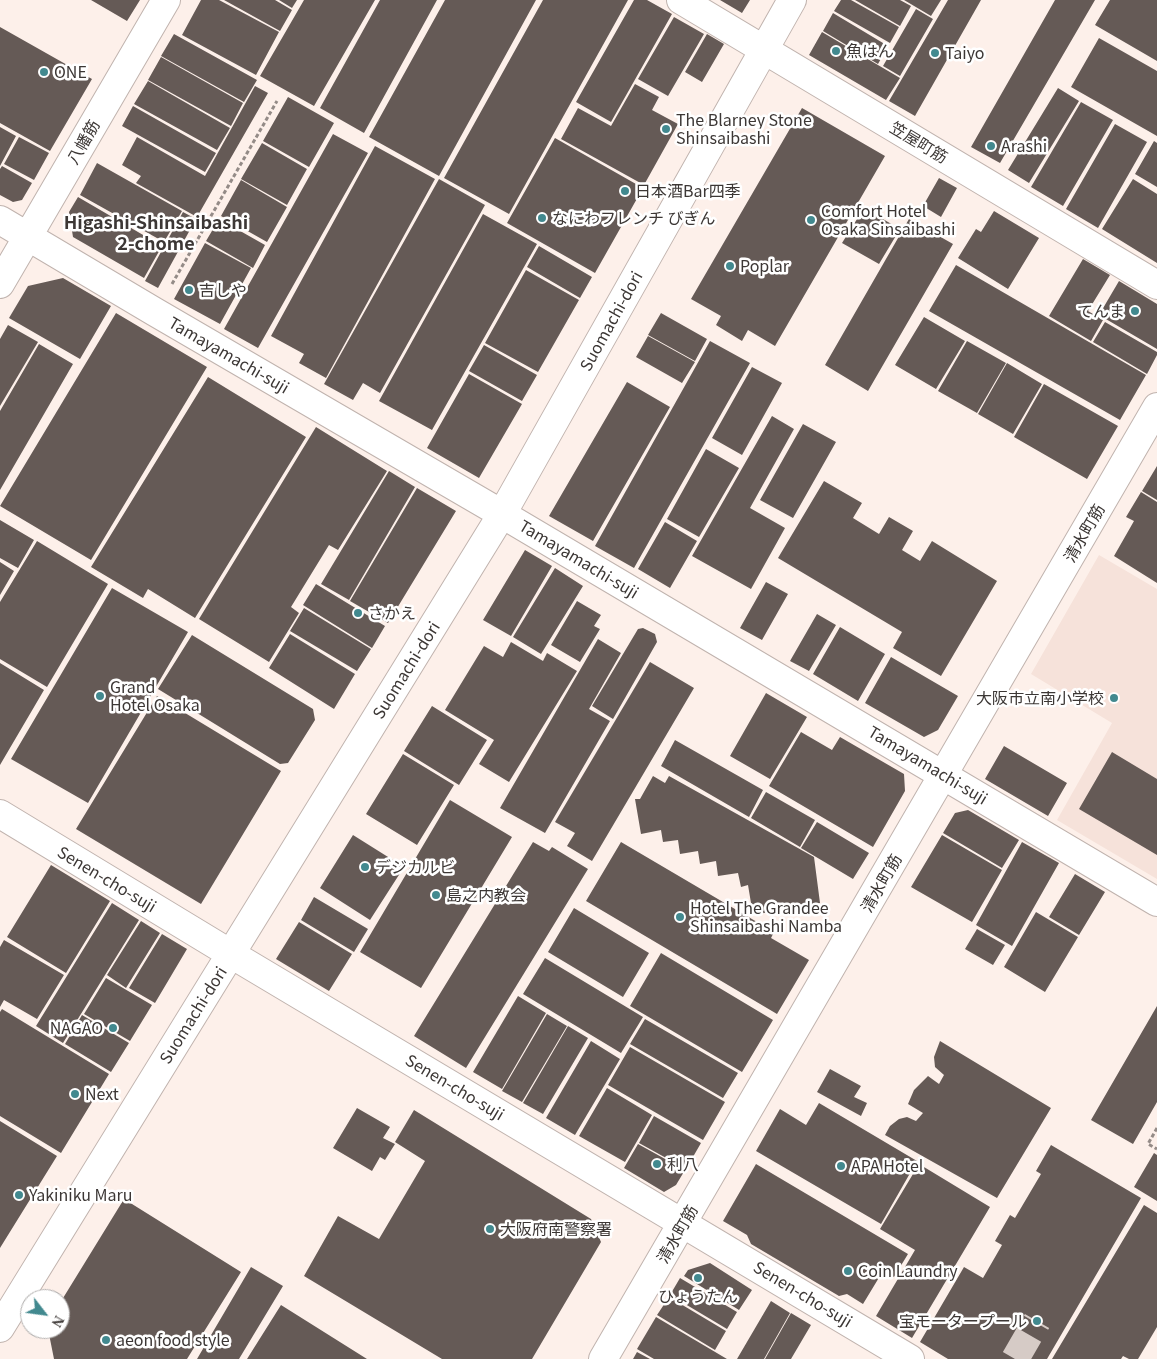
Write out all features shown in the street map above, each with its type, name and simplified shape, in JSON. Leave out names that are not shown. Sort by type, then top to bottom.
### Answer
[{"type":"street","name":"八幡筋","points":[[0,284],[166,0]]},
{"type":"street","name":"笠屋町筋","points":[[681,0],[1157,285]]},
{"type":"street","name":"Suomachi-dori","points":[[0,1328],[502,514],[792,0]]},
{"type":"street","name":"Tamayamachi-suji","points":[[0,220],[944,774],[1157,902]]},
{"type":"street","name":"清水町筋","points":[[603,1359],[684,1223],[1157,407]]},
{"type":"street","name":"Senen-cho-suji","points":[[0,814],[910,1359]]},
{"type":"path","points":[[155,312],[277,101]]},
{"type":"path","points":[[1157,1128],[1148,1144],[1157,1149]]},
{"type":"shaded area","name":"大阪市立南小学校","points":[[1099,555],[1157,589],[1157,879],[1057,820],[1112,723],[1031,674]]},
{"type":"building","points":[[91,0],[140,0],[127,21]]},
{"type":"building","points":[[201,0],[219,0],[279,32],[256,75],[182,35]]},
{"type":"building","points":[[224,0],[275,0],[292,10],[280,31]]},
{"type":"building","points":[[279,0],[297,0],[292,8]]},
{"type":"building","points":[[304,0],[375,0],[314,106],[260,76]]},
{"type":"building","points":[[380,0],[437,0],[364,133],[320,108]]},
{"type":"building","points":[[445,0],[536,0],[439,176],[369,137]]},
{"type":"building","points":[[543,0],[628,0],[509,214],[444,178]]},
{"type":"building","points":[[634,0],[647,0],[672,14],[611,122],[576,102]]},
{"type":"building","points":[[720,0],[750,0],[742,13]]},
{"type":"building","points":[[841,0],[851,0],[899,27],[890,43],[834,11]]},
{"type":"building","points":[[855,0],[900,0],[911,6],[900,26]]},
{"type":"building","points":[[904,0],[941,0],[931,16]]},
{"type":"building","points":[[948,0],[981,0],[915,116],[889,101]]},
{"type":"building","points":[[1055,0],[1095,0],[1000,163],[971,147]]},
{"type":"building","points":[[1110,0],[1157,0],[1157,61],[1095,25]]},
{"type":"building","points":[[916,9],[933,19],[900,76],[883,66]]},
{"type":"building","points":[[833,13],[888,46],[878,64],[823,31]]},
{"type":"building","points":[[674,17],[704,34],[668,96],[638,79]]},
{"type":"building","points":[[0,27],[92,79],[50,151],[0,123]]},
{"type":"building","points":[[822,32],[900,78],[886,100],[809,55]]},
{"type":"building","points":[[174,34],[257,80],[244,102],[161,56]]},
{"type":"building","points":[[707,34],[724,44],[702,82],[685,72]]},
{"type":"building","points":[[1099,38],[1157,71],[1157,136],[1071,87]]},
{"type":"building","points":[[161,57],[243,103],[231,126],[148,80]]},
{"type":"building","points":[[148,81],[230,128],[217,150],[134,104]]},
{"type":"building","points":[[635,84],[659,97],[652,110],[678,124],[644,185],[561,139],[578,108],[611,126]]},
{"type":"building","points":[[255,86],[268,93],[197,217],[136,183],[141,176],[122,165],[137,137],[205,176]]},
{"type":"building","points":[[1058,88],[1079,101],[1029,183],[1008,170]]},
{"type":"building","points":[[288,97],[334,123],[309,167],[263,141]]},
{"type":"building","points":[[1081,102],[1113,120],[1063,206],[1031,187]]},
{"type":"building","points":[[133,106],[216,153],[205,172],[122,126]]},
{"type":"building","points":[[802,108],[885,156],[775,346],[748,330],[742,341],[716,325],[721,316],[691,299]]},
{"type":"building","points":[[1115,124],[1147,142],[1098,228],[1066,209]]},
{"type":"building","points":[[0,127],[16,136],[0,166]]},
{"type":"building","points":[[333,134],[368,153],[258,348],[224,329]]},
{"type":"building","points":[[19,137],[49,153],[34,180],[4,164]]},
{"type":"building","points":[[555,138],[643,188],[595,273],[507,223]]},
{"type":"building","points":[[1154,141],[1157,143],[1157,187],[1135,174]]},
{"type":"building","points":[[262,143],[307,169],[287,205],[241,179]]},
{"type":"building","points":[[375,146],[435,179],[326,378],[299,363],[304,354],[271,336]]},
{"type":"building","points":[[97,163],[182,211],[164,242],[80,195]]},
{"type":"building","points":[[2,166],[32,183],[22,200],[13,202],[0,195],[0,169]]},
{"type":"building","points":[[939,178],[957,188],[941,217],[923,206]]},
{"type":"building","points":[[439,179],[485,205],[380,393],[363,383],[353,400],[324,384]]},
{"type":"building","points":[[1133,179],[1157,194],[1157,263],[1102,229]]},
{"type":"building","points":[[241,180],[287,207],[267,242],[221,216]]},
{"type":"building","points":[[78,197],[162,246],[144,278],[73,237],[69,212]]},
{"type":"building","points":[[864,208],[900,229],[879,264],[842,243]]},
{"type":"building","points":[[994,211],[1039,238],[1008,289],[958,258],[976,229],[981,232]]},
{"type":"building","points":[[183,212],[196,219],[158,288],[145,281]]},
{"type":"building","points":[[483,214],[537,244],[432,430],[379,401]]},
{"type":"building","points":[[219,219],[265,245],[253,268],[206,241]]},
{"type":"building","points":[[909,219],[953,244],[868,391],[825,365]]},
{"type":"building","points":[[205,243],[251,268],[220,324],[174,299]]},
{"type":"building","points":[[539,246],[592,277],[580,298],[527,267]]},
{"type":"building","points":[[1083,259],[1110,275],[1088,311],[1103,320],[1091,341],[1049,316]]},
{"type":"building","points":[[956,265],[1146,375],[1120,420],[929,311]]},
{"type":"building","points":[[526,270],[579,300],[538,372],[485,343]]},
{"type":"building","points":[[63,278],[111,306],[80,359],[9,318],[28,286]]},
{"type":"building","points":[[1119,281],[1157,304],[1157,349],[1099,315]]},
{"type":"building","points":[[116,313],[207,367],[91,560],[0,506]]},
{"type":"building","points":[[661,313],[707,339],[695,361],[648,335]]},
{"type":"building","points":[[924,317],[965,341],[936,389],[895,365]]},
{"type":"building","points":[[1105,322],[1157,352],[1147,374],[1093,342]]},
{"type":"building","points":[[8,325],[38,342],[0,406],[0,339]]},
{"type":"building","points":[[648,336],[695,362],[682,383],[636,357]]},
{"type":"building","points":[[710,341],[750,363],[634,568],[595,546]]},
{"type":"building","points":[[967,341],[1006,363],[977,413],[938,391]]},
{"type":"building","points":[[39,344],[73,364],[0,490],[0,411]]},
{"type":"building","points":[[484,345],[537,375],[522,401],[469,371]]},
{"type":"building","points":[[1007,363],[1042,384],[1013,434],[978,414]]},
{"type":"building","points":[[752,367],[782,383],[742,455],[712,438]]},
{"type":"building","points":[[469,374],[522,404],[479,478],[427,448]]},
{"type":"building","points":[[208,377],[306,437],[195,618],[148,589],[143,598],[91,567]]},
{"type":"building","points":[[627,382],[670,407],[593,541],[549,516]]},
{"type":"building","points":[[1044,384],[1118,426],[1087,479],[1014,437]]},
{"type":"building","points":[[772,416],[794,429],[750,508],[785,528],[751,589],[692,556]]},
{"type":"building","points":[[803,424],[836,442],[793,518],[760,500]]},
{"type":"building","points":[[316,427],[387,471],[338,550],[329,545],[291,607],[299,613],[269,662],[199,619]]},
{"type":"building","points":[[706,449],[739,468],[699,537],[667,519]]},
{"type":"building","points":[[1157,466],[1157,500],[1142,491]]},
{"type":"building","points":[[389,471],[415,487],[349,600],[321,584]]},
{"type":"building","points":[[824,481],[862,503],[853,518],[879,534],[889,517],[913,531],[902,550],[920,561],[932,541],[997,581],[941,676],[893,648],[902,632],[778,558]]},
{"type":"building","points":[[417,488],[456,511],[388,623],[350,601]]},
{"type":"building","points":[[1141,492],[1157,502],[1157,583],[1114,556],[1134,521],[1126,517]]},
{"type":"building","points":[[0,520],[34,540],[18,568],[0,558]]},
{"type":"building","points":[[665,522],[697,541],[670,588],[638,569]]},
{"type":"building","points":[[37,541],[108,584],[47,687],[0,659],[0,602]]},
{"type":"building","points":[[525,550],[552,566],[511,636],[483,620]]},
{"type":"building","points":[[0,562],[14,571],[0,595]]},
{"type":"building","points":[[555,568],[583,586],[541,654],[513,637]]},
{"type":"building","points":[[766,582],[788,594],[762,640],[740,628]]},
{"type":"building","points":[[316,584],[385,626],[372,648],[303,605]]},
{"type":"building","name":"Grand Hotel Osaka","points":[[112,588],[188,632],[88,803],[11,759]]},
{"type":"building","points":[[577,601],[601,615],[594,626],[600,629],[580,662],[551,645]]},
{"type":"building","points":[[304,608],[371,649],[357,671],[290,631]]},
{"type":"building","points":[[817,614],[836,625],[809,671],[790,661]]},
{"type":"building","points":[[840,627],[885,654],[858,701],[813,674]]},
{"type":"building","points":[[643,628],[655,634],[657,642],[613,719],[592,706],[638,629]]},
{"type":"building","points":[[290,634],[355,674],[334,709],[269,668]]},
{"type":"building","points":[[192,635],[313,709],[315,720],[288,763],[280,764],[158,689]]},
{"type":"building","points":[[598,639],[621,653],[589,709],[610,721],[545,833],[500,808]]},
{"type":"building","points":[[511,642],[543,661],[547,653],[577,671],[509,782],[479,764],[494,740],[445,710],[484,646],[503,657]]},
{"type":"building","points":[[891,657],[958,696],[938,730],[924,737],[865,703]]},
{"type":"building","points":[[650,662],[694,688],[592,861],[567,846],[575,833],[555,822]]},
{"type":"building","points":[[0,663],[44,690],[0,765]]},
{"type":"building","points":[[766,693],[807,717],[770,779],[730,756]]},
{"type":"building","points":[[157,696],[281,771],[201,904],[76,829]]},
{"type":"building","points":[[432,706],[487,740],[459,785],[404,751]]},
{"type":"building","points":[[801,732],[832,750],[840,737],[904,774],[905,791],[873,847],[769,786]]},
{"type":"building","points":[[675,740],[763,790],[749,817],[661,766]]},
{"type":"building","points":[[1004,746],[1067,783],[1048,816],[985,779]]},
{"type":"building","points":[[1112,752],[1157,779],[1157,855],[1079,809]]},
{"type":"building","points":[[403,754],[454,785],[417,845],[366,814]]},
{"type":"building","points":[[653,776],[665,783],[669,776],[814,857],[820,903],[753,915],[748,885],[741,887],[738,873],[718,876],[716,861],[700,864],[698,851],[680,854],[678,840],[663,842],[661,830],[641,834],[635,799],[640,799]]},
{"type":"building","points":[[766,792],[815,820],[800,847],[751,818]]},
{"type":"building","name":"島之内教会","points":[[450,800],[512,837],[421,988],[360,952]]},
{"type":"building","points":[[968,810],[1019,840],[1002,868],[943,833],[955,813]]},
{"type":"building","points":[[817,822],[869,853],[853,879],[801,848]]},
{"type":"building","points":[[353,835],[404,867],[370,920],[320,888]]},
{"type":"building","points":[[942,835],[1002,870],[972,922],[911,887]]},
{"type":"building","points":[[533,842],[549,851],[552,847],[588,869],[466,1068],[414,1036]]},
{"type":"building","name":"Hotel The Grandee Shinsaibashi Namba","points":[[621,842],[774,932],[771,938],[809,960],[777,1014],[586,901]]},
{"type":"building","points":[[1022,842],[1059,863],[1012,946],[976,925]]},
{"type":"building","points":[[51,865],[110,901],[66,973],[7,937]]},
{"type":"building","points":[[1075,874],[1105,892],[1079,935],[1049,917]]},
{"type":"building","points":[[314,897],[368,929],[354,952],[301,920]]},
{"type":"building","points":[[112,903],[139,920],[63,1043],[36,1026]]},
{"type":"building","points":[[574,908],[649,953],[623,997],[548,952]]},
{"type":"building","points":[[1036,912],[1078,937],[1045,992],[1004,967]]},
{"type":"building","points":[[141,921],[160,933],[126,988],[107,975]]},
{"type":"building","points":[[299,922],[352,954],[329,991],[276,959]]},
{"type":"building","points":[[977,929],[1005,945],[993,965],[965,949]]},
{"type":"building","points":[[162,934],[187,949],[155,1003],[129,988]]},
{"type":"building","points":[[4,940],[64,975],[37,1019],[4,1000],[0,1007],[0,947]]},
{"type":"building","points":[[661,953],[773,1020],[742,1072],[630,1006]]},
{"type":"building","points":[[545,958],[643,1017],[621,1053],[523,994]]},
{"type":"building","points":[[106,978],[152,1005],[130,1041],[84,1014]]},
{"type":"building","points":[[518,996],[546,1013],[502,1089],[473,1072]]},
{"type":"building","points":[[1157,1006],[1157,1102],[1133,1144],[1091,1120]]},
{"type":"building","points":[[2,1009],[109,1074],[61,1153],[0,1116],[0,1012]]},
{"type":"building","points":[[547,1014],[567,1026],[522,1102],[502,1091]]},
{"type":"building","points":[[82,1015],[129,1043],[111,1072],[65,1044]]},
{"type":"building","points":[[645,1019],[738,1073],[723,1098],[630,1044]]},
{"type":"building","points":[[568,1026],[588,1038],[543,1114],[523,1103]]},
{"type":"building","points":[[591,1041],[620,1059],[575,1135],[546,1118]]},
{"type":"building","points":[[940,1041],[1051,1108],[997,1198],[885,1135],[890,1126],[899,1119],[907,1117],[916,1121],[923,1113],[908,1104],[914,1090],[928,1076],[939,1084],[944,1075],[935,1067],[934,1057]]},
{"type":"building","points":[[630,1047],[725,1102],[703,1140],[608,1085]]},
{"type":"building","points":[[830,1069],[861,1086],[854,1097],[867,1103],[861,1116],[817,1092]]},
{"type":"building","points":[[607,1088],[652,1115],[625,1162],[579,1136]]},
{"type":"building","points":[[819,1103],[917,1161],[881,1224],[756,1151],[780,1109],[806,1125]]},
{"type":"building","points":[[357,1108],[390,1127],[383,1138],[395,1144],[385,1160],[380,1157],[372,1171],[333,1148]]},
{"type":"building","name":"大阪府南警察署","points":[[414,1110],[591,1219],[601,1242],[532,1359],[442,1359],[304,1276],[338,1216],[379,1239],[425,1161],[395,1142]]},
{"type":"building","points":[[654,1116],[701,1143],[686,1169],[639,1143]]},
{"type":"building","points":[[0,1121],[57,1156],[0,1248]]},
{"type":"building","points":[[638,1144],[685,1170],[676,1185],[664,1192],[624,1168]]},
{"type":"building","points":[[1051,1145],[1141,1198],[1047,1359],[948,1359],[920,1342],[964,1267],[983,1278],[1002,1245],[995,1241],[1010,1215],[1015,1218],[1041,1174],[1036,1171]]},
{"type":"building","points":[[1154,1153],[1157,1155],[1157,1201],[1134,1187]]},
{"type":"building","points":[[756,1164],[908,1254],[894,1277],[883,1271],[863,1304],[847,1294],[839,1296],[751,1244],[747,1235],[723,1221]]},
{"type":"building","points":[[919,1164],[990,1207],[912,1338],[876,1316],[915,1250],[880,1229]]},
{"type":"building","points":[[124,1199],[241,1272],[187,1359],[54,1359],[50,1339],[70,1339],[69,1289]]},
{"type":"building","points":[[1144,1205],[1157,1213],[1157,1327],[1138,1359],[1129,1359],[1123,1356],[1121,1359],[1052,1359]]},
{"type":"building","points":[[710,1263],[752,1290],[739,1310],[684,1276],[688,1270]]},
{"type":"building","points":[[251,1267],[283,1286],[239,1359],[197,1359]]},
{"type":"building","points":[[680,1278],[737,1312],[727,1329],[670,1295]]},
{"type":"building","points":[[669,1297],[726,1331],[715,1350],[657,1315]]},
{"type":"building","points":[[771,1301],[790,1313],[764,1359],[737,1359]]},
{"type":"building","points":[[281,1305],[367,1359],[247,1359]]},
{"type":"building","points":[[791,1313],[811,1325],[791,1359],[765,1359]]},
{"type":"building","points":[[656,1317],[727,1359],[654,1359],[637,1349]]},
{"type":"building","points":[[637,1352],[650,1359],[633,1359]]},
{"type":"tunnel","points":[[1015,1359],[1037,1321]]},
{"type":"place","name":"魚はん","points":[[836,51]]},
{"type":"place","name":"Taiyo","points":[[935,53]]},
{"type":"place","name":"ONE","points":[[44,72]]},
{"type":"place","name":"The Blarney Stone Shinsaibashi","points":[[666,129]]},
{"type":"place","name":"Arashi","points":[[991,146]]},
{"type":"place","name":"日本酒Bar四季","points":[[625,191]]},
{"type":"place","name":"なにわフレンチ びぎん","points":[[542,218]]},
{"type":"place","name":"Comfort Hotel Osaka Sinsaibashi","points":[[811,220]]},
{"type":"place","name":"Poplar","points":[[730,266]]},
{"type":"place","name":"吉しや","points":[[189,290]]},
{"type":"place","name":"てんま","points":[[1135,311]]},
{"type":"place","name":"さかえ","points":[[358,613]]},
{"type":"place","name":"Grand Hotel Osaka","points":[[100,696]]},
{"type":"place","name":"大阪市立南小学校","points":[[1114,698]]},
{"type":"place","name":"デジカルビ","points":[[365,867]]},
{"type":"place","name":"島之内教会","points":[[436,895]]},
{"type":"place","name":"Hotel The Grandee Shinsaibashi Namba","points":[[680,917]]},
{"type":"place","name":"NAGAO","points":[[113,1028]]},
{"type":"place","name":"Next","points":[[75,1094]]},
{"type":"place","name":"利八","points":[[657,1164]]},
{"type":"place","name":"APA Hotel","points":[[841,1166]]},
{"type":"place","name":"Yakiniku Maru","points":[[19,1195]]},
{"type":"place","name":"大阪府南警察署","points":[[490,1229]]},
{"type":"place","name":"Coin Laundry","points":[[848,1271]]},
{"type":"place","name":"ひょうたん","points":[[698,1278]]},
{"type":"place","name":"宝モータープール","points":[[1037,1321]]},
{"type":"place","name":"aeon food style","points":[[106,1340]]},
{"type":"district","name":"Higashi-Shinsaibashi 2-chome","points":[[156,232]]}]
